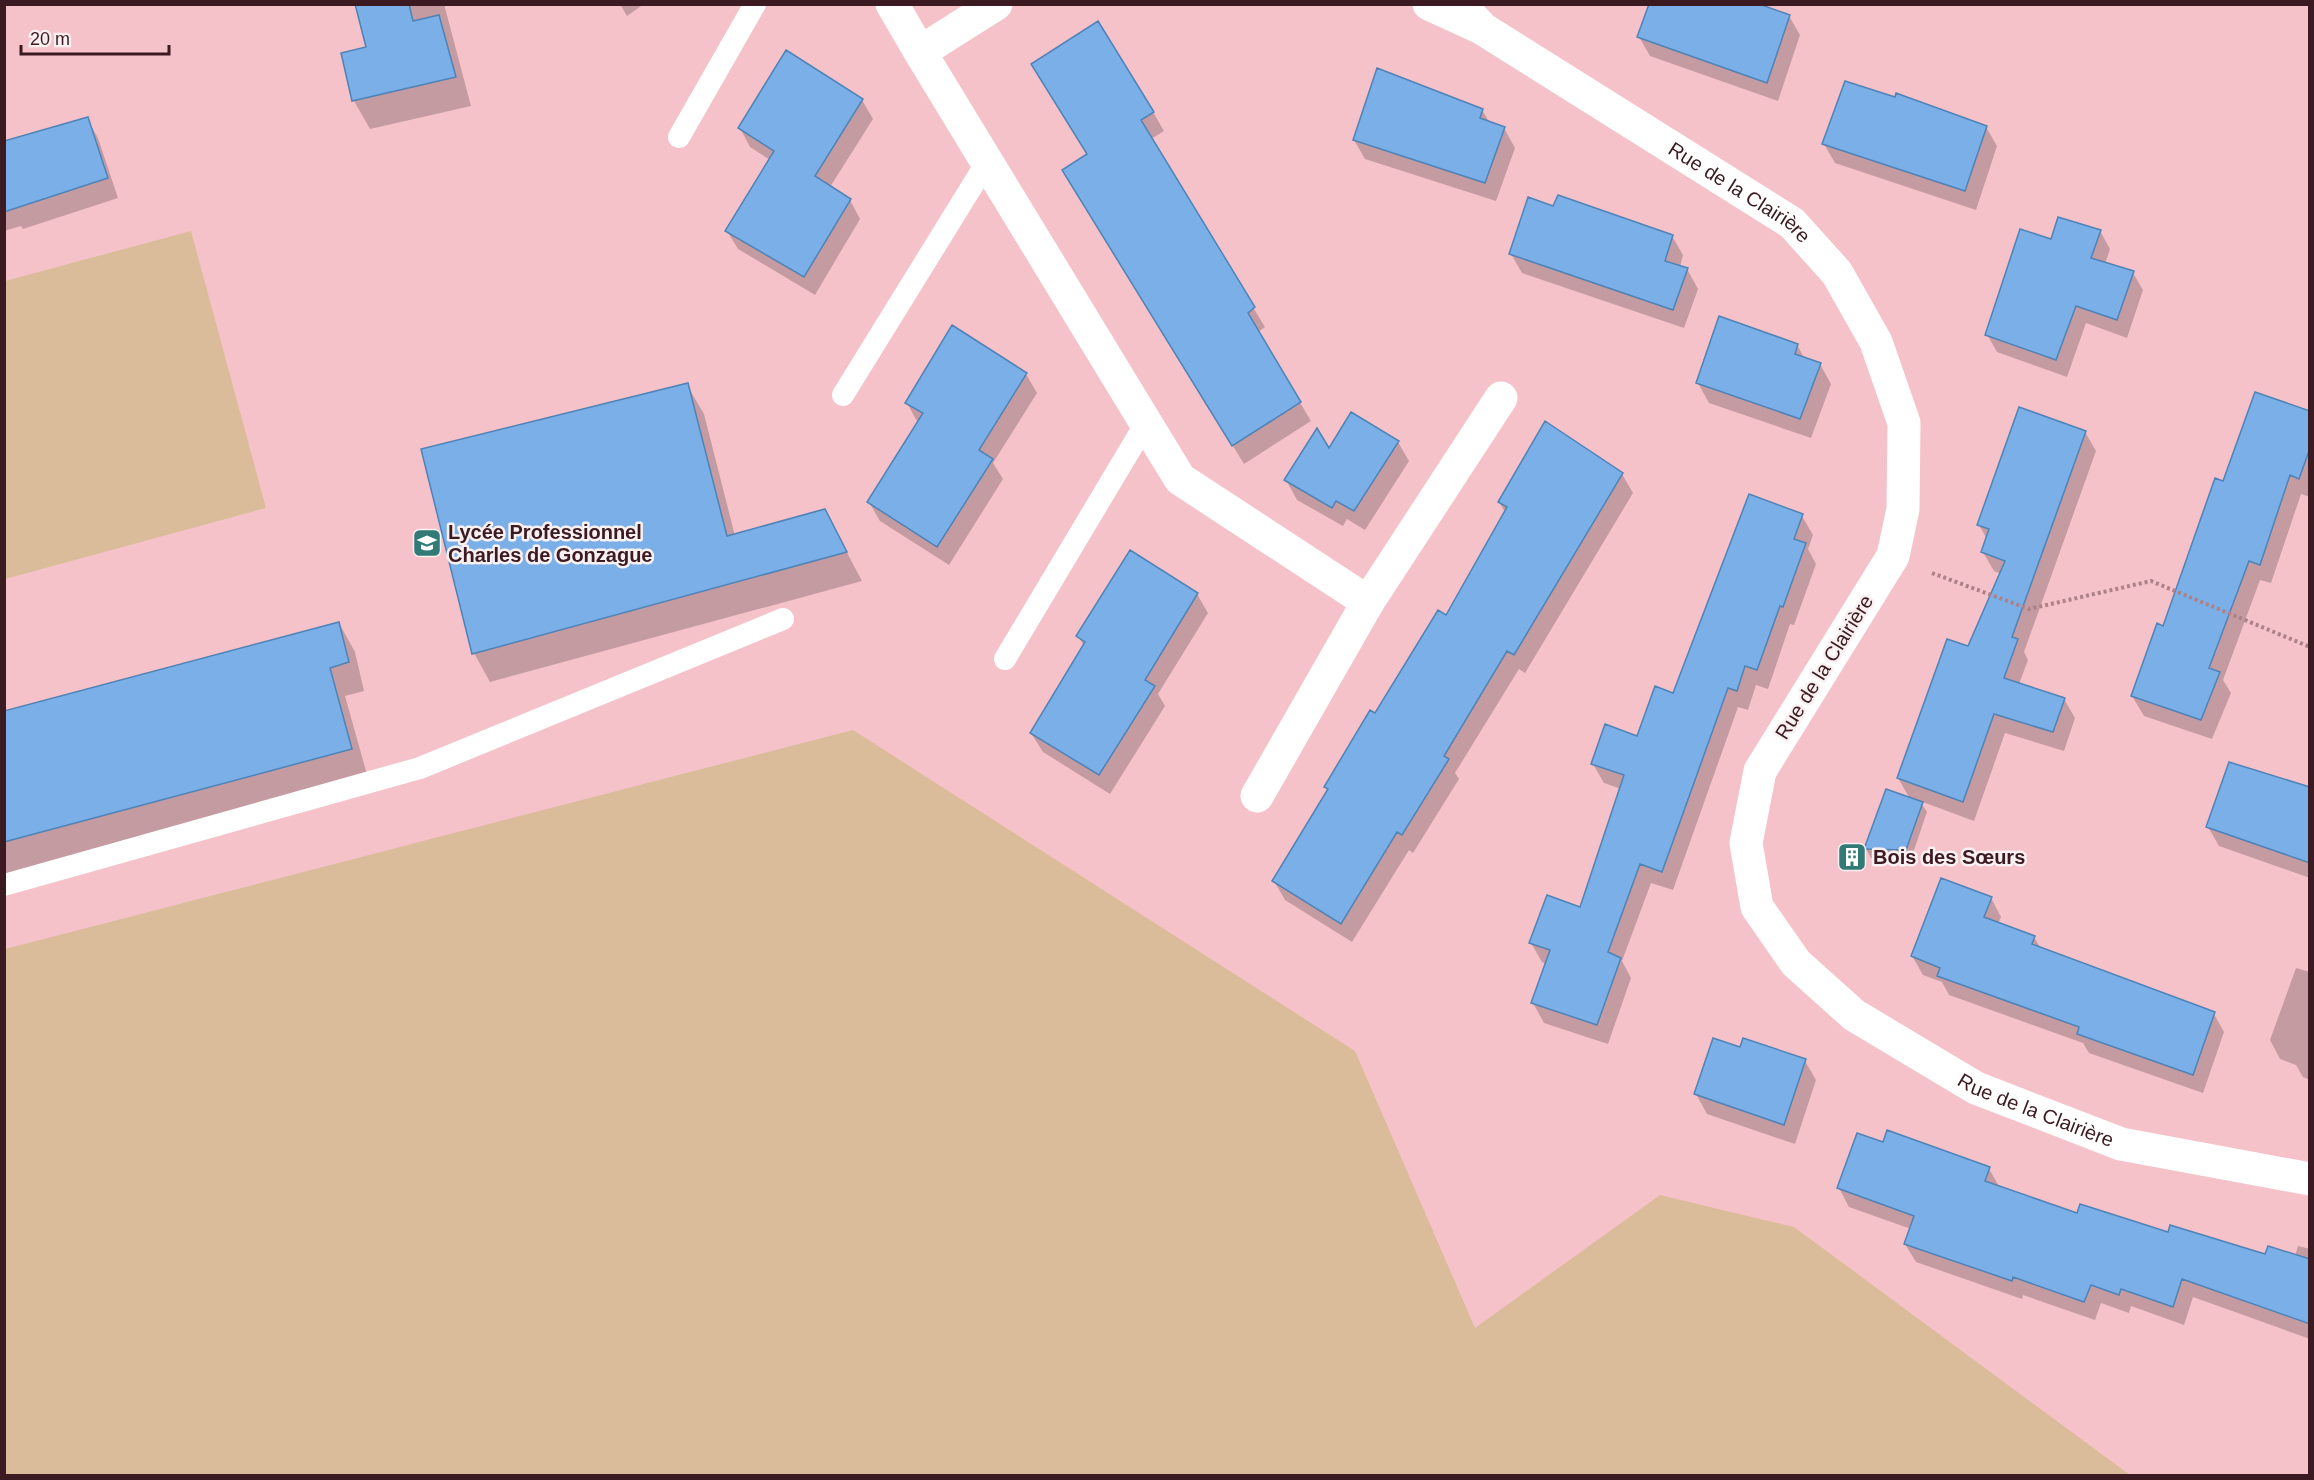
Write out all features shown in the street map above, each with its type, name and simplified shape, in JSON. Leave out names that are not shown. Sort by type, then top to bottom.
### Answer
[{"type":"street","points":[[892,4],[1180,478],[1368,602]]},
{"type":"street","points":[[1429,4],[1483,29]]},
{"type":"street","name":"Rue de la Clairière","points":[[1459,4],[1483,29],[1792,223],[1837,273],[1876,342],[1904,423],[1903,509],[1893,556],[1760,771],[1746,843],[1757,907],[1796,963],[1854,1015],[1976,1088],[2121,1144],[2310,1179]]},
{"type":"street","points":[[920,52],[985,7]]},
{"type":"street","points":[[1257,796],[1368,602],[1501,398]]},
{"type":"lane","points":[[679,136],[755,4]]},
{"type":"lane","points":[[843,395],[987,162]]},
{"type":"lane","points":[[1005,659],[1146,423]]},
{"type":"lane","points":[[4,885],[420,768],[783,619]]},
{"type":"path","points":[[1893,556],[1915,567],[2029,609],[2151,581],[2310,647]]},
{"type":"shaded area","points":[[191,231],[266,508],[5,579],[5,281]]},
{"type":"shaded area","points":[[853,730],[1355,1051],[1475,1328],[1660,1195],[1794,1227],[2130,1475],[5,1475],[5,949]]},
{"type":"building","points":[[355,4],[409,4],[413,21],[439,15],[456,77],[352,101],[341,53],[366,47]]},
{"type":"building","points":[[1649,4],[1759,4],[1790,15],[1767,83],[1637,37]]},
{"type":"building","points":[[1098,21],[1154,112],[1141,120],[1255,307],[1248,313],[1301,402],[1232,446],[1062,170],[1087,154],[1031,64]]},
{"type":"building","points":[[786,50],[863,99],[815,176],[851,199],[804,277],[725,231],[774,151],[738,128]]},
{"type":"building","points":[[1377,68],[1483,109],[1480,118],[1505,127],[1485,183],[1353,140]]},
{"type":"building","points":[[1845,81],[1895,97],[1896,93],[1987,126],[1965,191],[1822,144]]},
{"type":"building","points":[[88,117],[108,178],[4,212],[4,141]]},
{"type":"building","points":[[1558,195],[1673,235],[1665,261],[1688,268],[1673,310],[1509,254],[1528,197],[1553,206]]},
{"type":"building","points":[[2058,217],[2101,230],[2091,258],[2134,271],[2117,320],[2076,306],[2056,360],[1985,335],[2020,229],[2051,239]]},
{"type":"building","points":[[1719,316],[1798,344],[1795,354],[1821,363],[1800,419],[1696,383]]},
{"type":"building","points":[[952,325],[1027,373],[979,450],[993,459],[937,547],[867,502],[923,413],[905,403]]},
{"type":"building","points":[[688,383],[727,536],[825,509],[847,552],[472,654],[421,449]]},
{"type":"building","points":[[2255,392],[2310,411],[2310,448],[2299,479],[2290,475],[2260,565],[2249,561],[2209,668],[2220,672],[2201,720],[2131,696],[2157,623],[2163,626],[2215,478],[2223,481]]},
{"type":"building","points":[[2019,407],[2086,431],[2012,637],[2018,639],[2004,678],[2065,698],[2053,732],[1994,714],[1963,802],[1897,778],[1947,639],[1968,646],[2005,561],[1981,552],[1989,529],[1977,525]]},
{"type":"building","points":[[1351,412],[1399,441],[1354,511],[1336,501],[1332,508],[1284,480],[1317,428],[1329,448]]},
{"type":"building","points":[[1545,421],[1623,473],[1514,655],[1507,651],[1444,756],[1449,759],[1402,835],[1397,832],[1341,924],[1272,881],[1328,789],[1324,787],[1370,710],[1375,713],[1438,610],[1446,615],[1507,507],[1498,502]]},
{"type":"building","points":[[1749,494],[1803,514],[1794,539],[1806,543],[1757,670],[1745,666],[1737,691],[1728,688],[1662,872],[1640,864],[1608,952],[1621,958],[1597,1025],[1531,1003],[1550,950],[1529,943],[1547,895],[1580,907],[1624,775],[1591,764],[1605,724],[1637,736],[1655,686],[1673,693]]},
{"type":"building","points":[[1130,550],[1198,593],[1145,680],[1155,686],[1099,775],[1030,733],[1085,642],[1076,636]]},
{"type":"building","points":[[339,622],[349,662],[330,668],[352,749],[4,842],[4,711]]},
{"type":"building","points":[[2229,762],[2310,787],[2310,863],[2206,827]]},
{"type":"building","points":[[1886,789],[1923,802],[1906,850],[1864,849]]},
{"type":"building","points":[[1941,878],[1992,897],[1984,917],[2035,936],[2032,944],[2215,1012],[2193,1075],[2077,1034],[2079,1027],[1937,976],[1940,968],[1911,956]]},
{"type":"building","points":[[1713,1038],[1740,1047],[1743,1038],[1806,1059],[1784,1125],[1694,1094]]},
{"type":"building","points":[[1887,1130],[1990,1167],[1985,1181],[2077,1213],[2080,1204],[2168,1232],[2170,1225],[2265,1254],[2268,1246],[2310,1259],[2310,1324],[2182,1279],[2173,1307],[2121,1289],[2119,1295],[2091,1285],[2084,1302],[2013,1277],[2012,1281],[1904,1244],[1914,1216],[1837,1188],[1857,1133],[1883,1142]]},
{"type":"place","name":"Lycée Professionnel Charles de Gonzague","points":[[427,543]]},
{"type":"place","name":"Bois des Sœurs","points":[[1852,857]]}]
